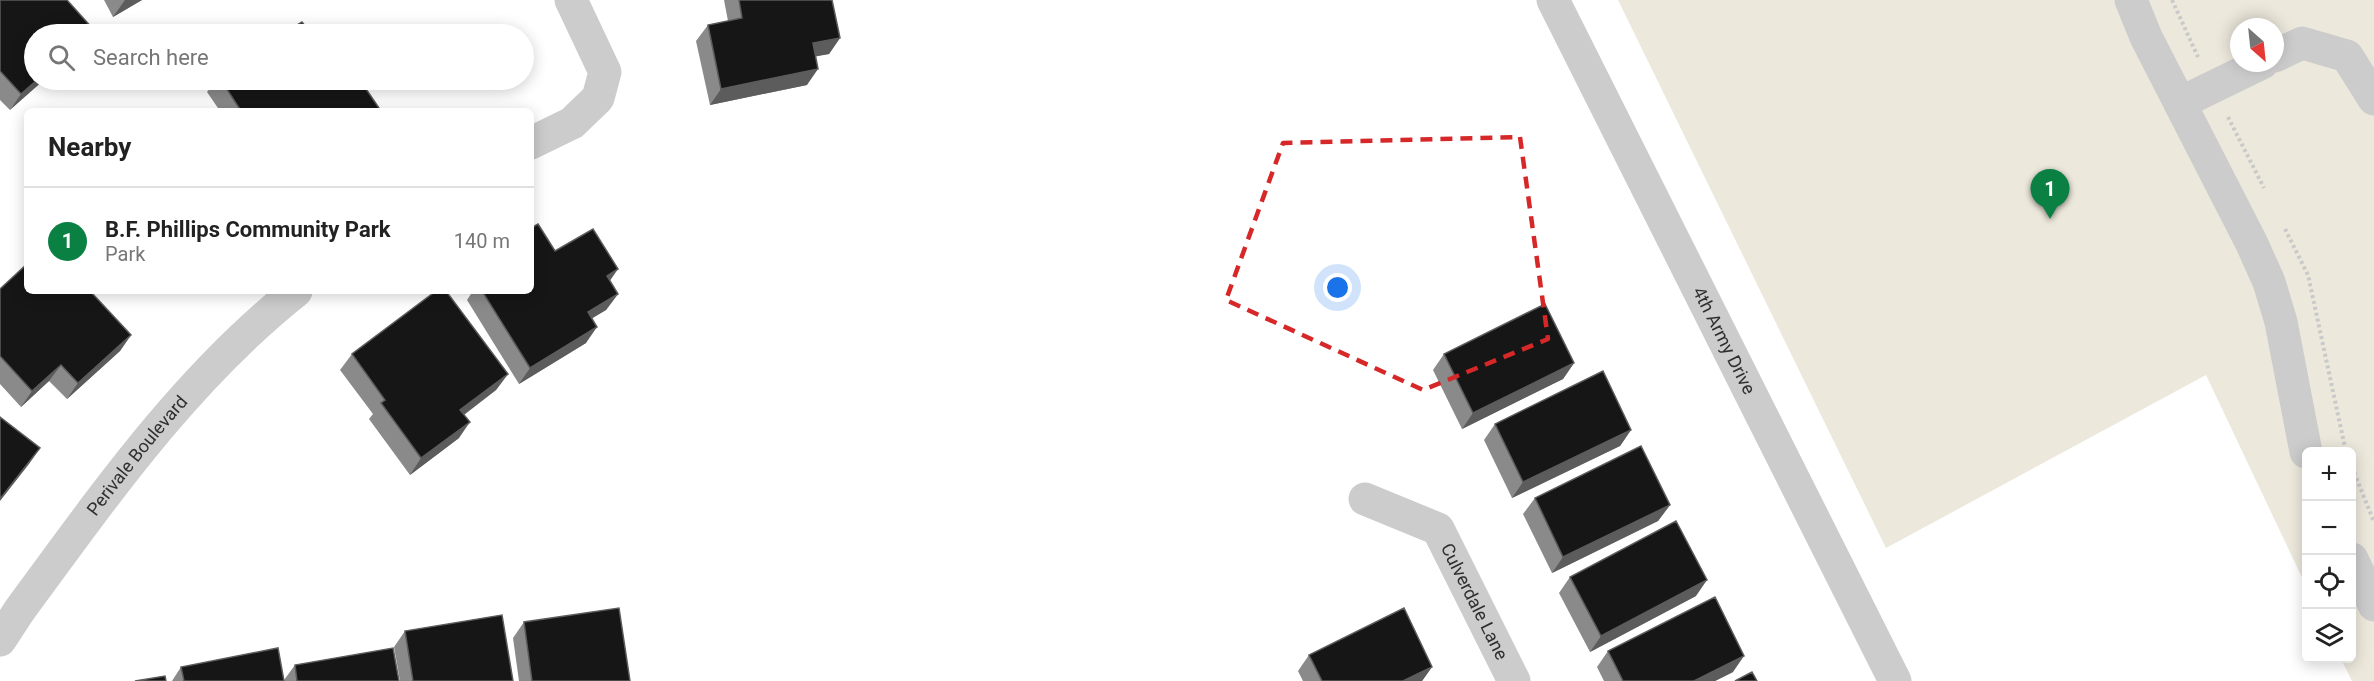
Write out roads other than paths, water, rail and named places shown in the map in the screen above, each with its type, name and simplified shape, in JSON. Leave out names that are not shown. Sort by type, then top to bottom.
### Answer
[{"type":"street","points":[[534,142],[572,123],[598,98],[605,72],[571,0]]},
{"type":"street","name":"4th Army Drive","points":[[1553,0],[1895,681]]},
{"type":"street","points":[[2131,0],[2146,38],[2252,244],[2268,282],[2281,322],[2306,447]]},
{"type":"street","points":[[2284,52],[2302,43],[2347,56],[2374,99]]},
{"type":"street","points":[[2180,103],[2244,72]]},
{"type":"street","name":"Perivale Boulevard","points":[[0,640],[147,439],[232,347],[293,294]]},
{"type":"street","name":"Culverdale Lane","points":[[1365,499],[1438,529],[1514,681]]},
{"type":"street","points":[[2356,568],[2374,604]]},
{"type":"place","name":"B.F. Phillips Community Park","points":[[2050,219]]}]
